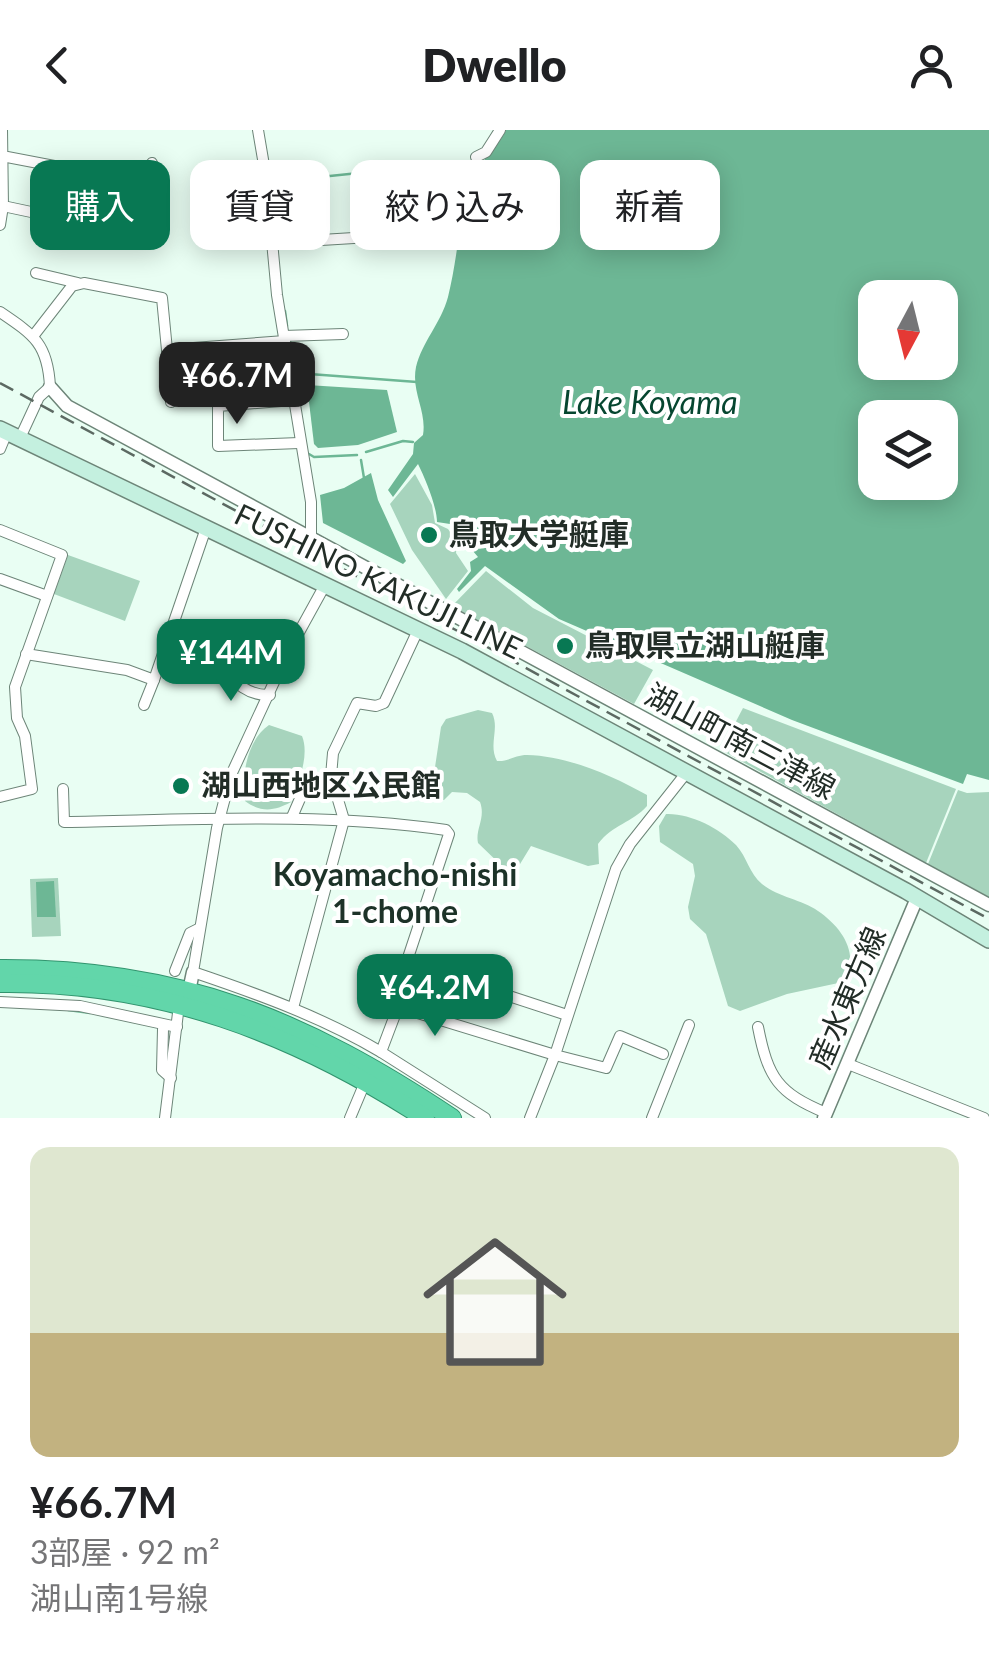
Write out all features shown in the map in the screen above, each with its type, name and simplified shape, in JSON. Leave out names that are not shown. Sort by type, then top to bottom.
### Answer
[{"type":"highway","points":[[0,969],[49,969],[187,988],[238,1005],[352,1054],[452,1118]]},
{"type":"highway","points":[[0,983],[187,988],[261,1031],[366,1080],[425,1118]]},
{"type":"main road","name":"FUSHINO KAKUJI LINE","points":[[9,433],[418,630],[687,772],[989,940]]},
{"type":"street","points":[[0,225],[2,130]]},
{"type":"street","points":[[258,130],[262,160]]},
{"type":"street","points":[[476,157],[486,152],[500,130]]},
{"type":"street","points":[[2,156],[30,161]]},
{"type":"street","points":[[3,206],[30,212]]},
{"type":"street","points":[[273,250],[311,502],[311,536]]},
{"type":"street","points":[[36,273],[162,298],[171,402]]},
{"type":"street","points":[[34,335],[78,283]]},
{"type":"street","points":[[0,312],[34,335],[48,361],[50,387],[9,433],[0,449]]},
{"type":"street","points":[[167,350],[343,334]]},
{"type":"street","name":"湖山町南三津線","points":[[50,387],[68,406],[989,906]]},
{"type":"street","points":[[293,400],[218,406],[218,446],[299,442]]},
{"type":"street","points":[[144,704],[206,528]]},
{"type":"street","points":[[0,530],[62,555],[14,687],[32,789],[0,797]]},
{"type":"street","points":[[0,579],[48,596]]},
{"type":"street","points":[[166,1118],[177,1027],[231,776],[325,585]]},
{"type":"street","points":[[293,1008],[344,820],[332,776],[333,753],[356,702],[376,706],[384,703],[418,630]]},
{"type":"street","points":[[26,654],[127,670],[154,680]]},
{"type":"street","points":[[216,661],[244,690],[270,695]]},
{"type":"street","points":[[0,690],[14,687]]},
{"type":"street","points":[[530,1118],[555,1055],[616,869],[630,844],[687,772]]},
{"type":"street","points":[[62,788],[64,822],[292,817],[446,830],[449,834],[394,1000],[397,1011]]},
{"type":"street","points":[[292,817],[302,794]]},
{"type":"street","name":"産水東方線","points":[[826,1116],[917,898]]},
{"type":"street","points":[[175,971],[190,934],[198,929]]},
{"type":"street","points":[[187,988],[293,1008],[343,1030],[484,1118]]},
{"type":"street","points":[[509,996],[567,1016]]},
{"type":"street","points":[[0,1002],[80,1006],[177,1027]]},
{"type":"street","points":[[381,1052],[398,1007],[606,1068],[620,1036],[663,1054]]},
{"type":"street","points":[[652,1118],[689,1025]]},
{"type":"street","points":[[758,1028],[768,1071],[796,1101],[826,1116]]},
{"type":"street","points":[[163,1029],[162,1070],[171,1078]]},
{"type":"street","points":[[848,1064],[984,1118]]},
{"type":"street","points":[[350,1118],[366,1080]]},
{"type":"shaded area","name":"鳥取大学艇庫","points":[[415,474],[432,505],[435,523],[448,529],[457,542],[456,553],[468,571],[446,599],[412,550],[390,504]]},
{"type":"shaded area","points":[[68,555],[140,581],[125,621],[54,594]]},
{"type":"shaded area","name":"鳥取県立湖山艇庫","points":[[486,571],[533,608],[653,670],[634,704],[452,606]]},
{"type":"shaded area","points":[[743,708],[956,789],[926,863],[721,750]]},
{"type":"shaded area","points":[[478,710],[492,713],[497,761],[527,755],[558,759],[604,774],[647,795],[647,806],[598,844],[599,864],[588,866],[531,846],[517,869],[505,869],[478,843],[480,802],[467,793],[452,792],[444,800],[434,798],[431,794],[441,727],[446,719]]},
{"type":"shaded area","points":[[269,725],[302,736],[305,752],[291,802],[268,809],[245,801],[244,781],[255,740]]},
{"type":"shaded area","points":[[958,790],[989,792],[989,897],[928,864]]},
{"type":"shaded area","points":[[666,814],[694,819],[721,833],[736,845],[762,884],[827,918],[842,934],[850,953],[843,982],[787,994],[740,1011],[728,1006],[706,934],[690,919],[693,864],[660,842],[659,826]]},
{"type":"shaded area","points":[[58,878],[61,936],[32,937],[30,879]]},
{"type":"water","name":"Lake Koyama","points":[[506,130],[989,130],[989,780],[967,774],[963,784],[792,720],[559,619],[485,566],[459,592],[457,589],[471,571],[470,562],[478,557],[450,524],[437,522],[418,464],[393,497],[388,490],[413,454],[414,443],[423,435],[416,367],[448,297],[457,250],[560,250],[560,160],[484,160]]},
{"type":"water","points":[[307,385],[387,390],[397,432],[358,445],[318,448],[314,444]]},
{"type":"water","points":[[371,473],[378,500],[406,561],[403,564],[323,523],[320,495],[344,488]]},
{"type":"water","points":[[54,881],[56,917],[37,917],[36,882]]},
{"type":"waterway","points":[[330,176],[350,174]]},
{"type":"waterway","points":[[285,311],[287,326]]},
{"type":"waterway","points":[[290,339],[292,356]]},
{"type":"waterway","points":[[296,373],[417,382]]},
{"type":"waterway","points":[[366,452],[403,441],[413,442]]},
{"type":"waterway","points":[[309,454],[357,455]]},
{"type":"waterway","points":[[361,460],[364,478]]},
{"type":"waterway","points":[[68,1010],[90,1013]]},
{"type":"railway","points":[[0,383],[989,919]]},
{"type":"place","name":"鳥取大学艇庫","points":[[429,535]]},
{"type":"place","name":"鳥取県立湖山艇庫","points":[[565,646]]},
{"type":"place","name":"湖山西地区公民館","points":[[181,786]]},
{"type":"district","name":"Koyamacho-nishi 1-chome","points":[[395,894]]}]
